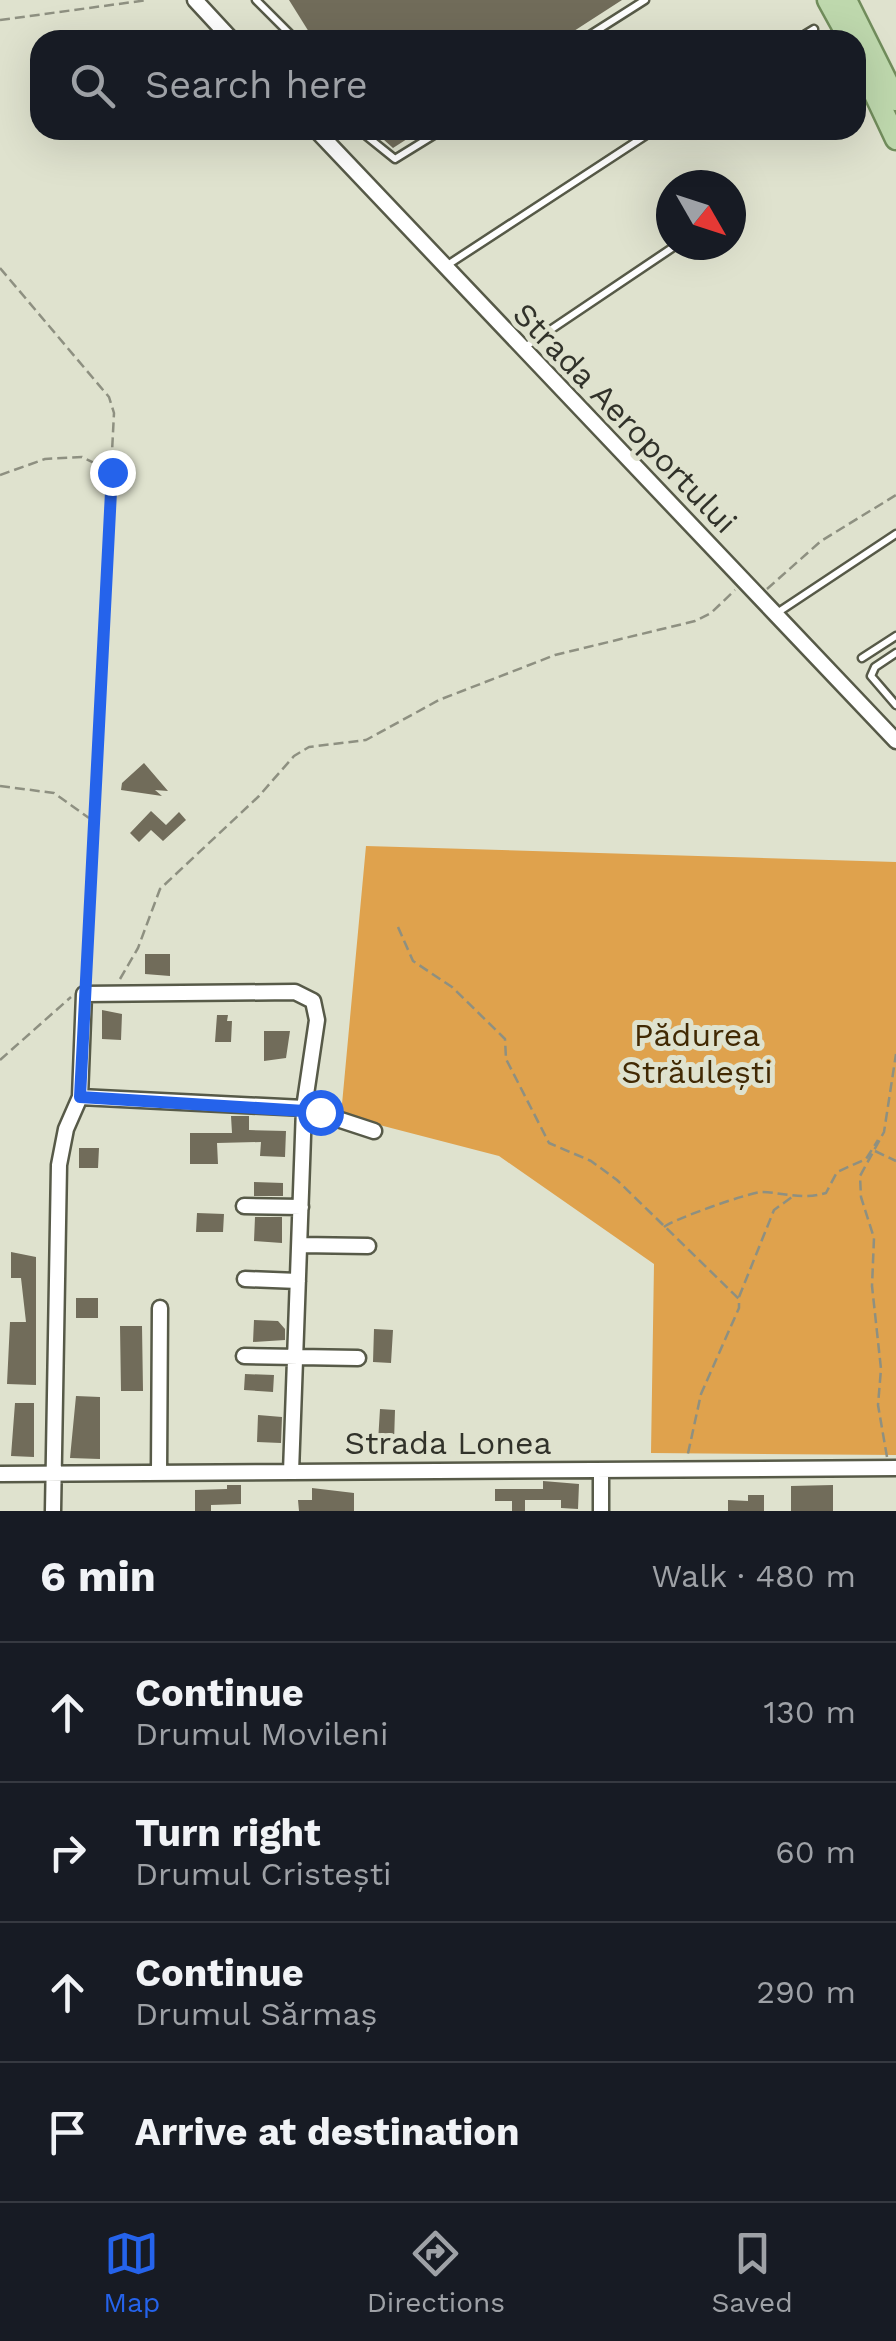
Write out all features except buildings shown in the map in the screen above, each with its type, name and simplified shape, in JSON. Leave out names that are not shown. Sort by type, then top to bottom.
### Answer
[{"type":"main road","points":[[828,0],[848,30]]},
{"type":"main road","points":[[846,0],[852,30]]},
{"type":"main road","points":[[866,57],[896,100]]},
{"type":"main road","points":[[866,68],[896,139]]},
{"type":"street","points":[[195,0],[223,30]]},
{"type":"street","name":"Strada Aeroportului","points":[[325,140],[896,742]]},
{"type":"street","points":[[54,1511],[59,1165],[66,1129],[80,1097],[84,994],[108,991],[306,996],[313,1000],[317,1020],[304,1108],[291,1472]]},
{"type":"street","points":[[80,1097],[304,1108],[374,1131]]},
{"type":"street","points":[[244,1206],[301,1207]]},
{"type":"street","points":[[300,1245],[368,1246]]},
{"type":"street","points":[[245,1279],[298,1281]]},
{"type":"street","points":[[159,1472],[160,1308]]},
{"type":"street","points":[[244,1356],[358,1358]]},
{"type":"street","name":"Strada Lonea","points":[[0,1474],[893,1468]]},
{"type":"street","points":[[601,1470],[602,1511]]},
{"type":"lane","points":[[256,0],[286,30]]},
{"type":"lane","points":[[598,30],[644,0]]},
{"type":"lane","points":[[372,140],[395,159],[426,140]]},
{"type":"lane","points":[[444,267],[639,140]]},
{"type":"lane","points":[[521,350],[656,259]]},
{"type":"lane","points":[[774,615],[787,602],[896,534]]},
{"type":"lane","points":[[862,658],[896,636]]},
{"type":"lane","points":[[896,653],[874,667],[871,676],[896,705]]},
{"type":"path","points":[[0,20],[148,0]]},
{"type":"path","points":[[0,268],[108,397],[114,414],[90,818],[84,994],[58,1005],[0,1060]]},
{"type":"path","points":[[0,476],[45,459],[82,458],[112,472]]},
{"type":"path","points":[[758,596],[821,541],[896,495]]},
{"type":"path","points":[[108,991],[138,948],[160,889],[259,796],[294,756],[309,747],[366,740],[439,700],[555,656],[695,621],[711,612],[743,582]]},
{"type":"path","points":[[0,786],[54,793],[90,818]]},
{"type":"path","points":[[398,927],[413,961],[452,987],[505,1040],[506,1059],[549,1143],[591,1160],[617,1180],[739,1298]]},
{"type":"path","points":[[893,1468],[878,1405],[881,1368],[872,1286],[874,1238],[861,1197],[860,1176],[880,1139],[896,1054]]},
{"type":"path","points":[[664,1228],[670,1221],[704,1213],[749,1193],[826,1193],[837,1172],[866,1159],[880,1139]]},
{"type":"path","points":[[874,1150],[896,1161]]},
{"type":"path","points":[[685,1469],[701,1394],[739,1308],[739,1298],[774,1210],[792,1196]]},
{"type":"green space","name":"Pădurea Străulești","points":[[366,846],[896,862],[896,1455],[651,1453],[654,1264],[499,1156],[341,1115]]},
{"type":"route","points":[[112,472],[90,818],[80,1097],[320,1112]]}]
